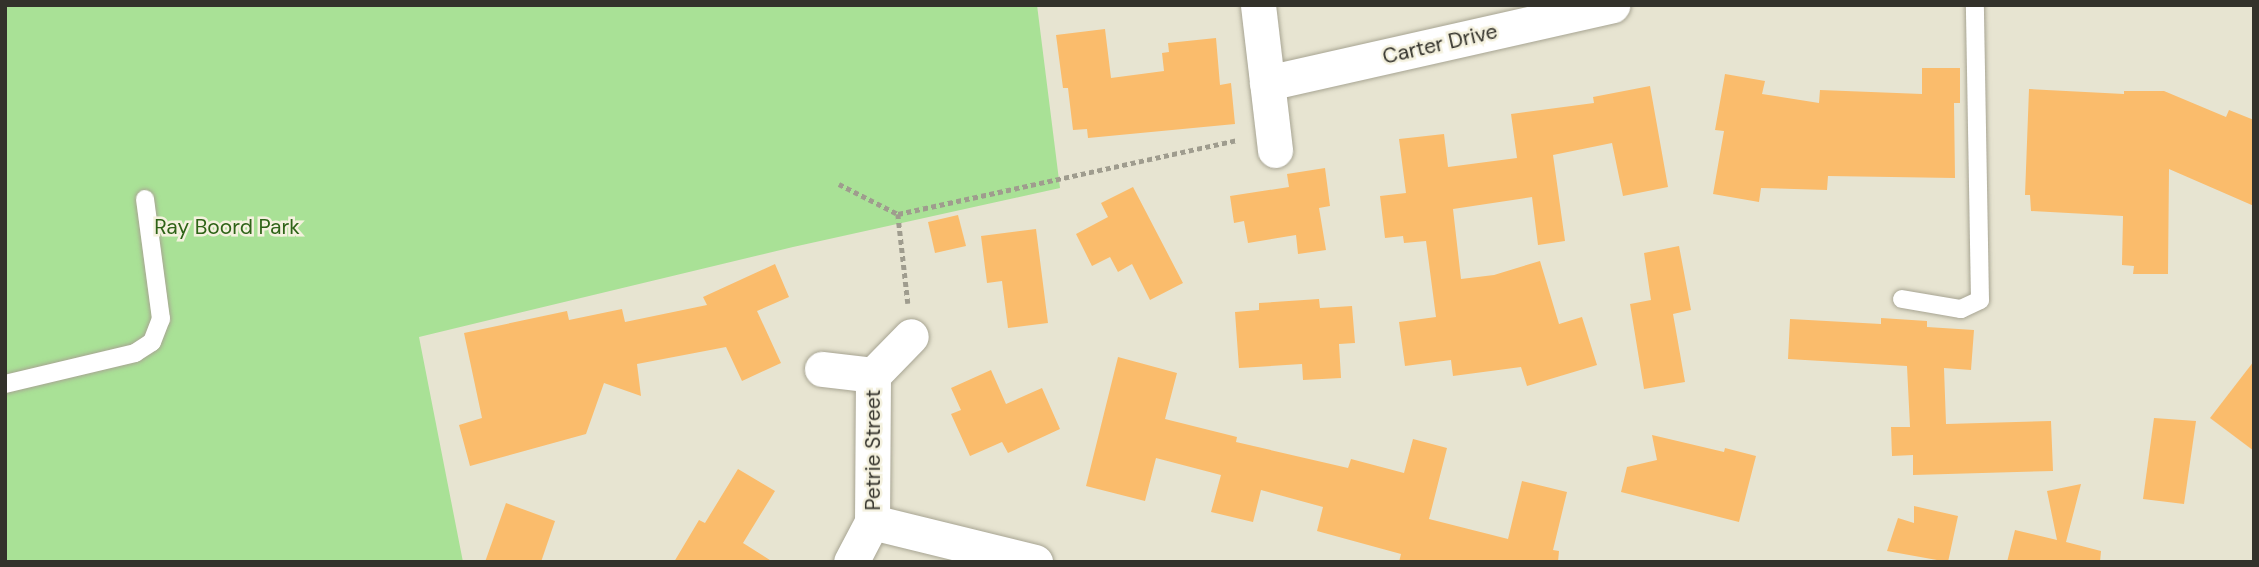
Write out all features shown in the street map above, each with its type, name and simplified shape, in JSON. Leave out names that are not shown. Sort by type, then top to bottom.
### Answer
[{"type":"street","points":[[1258,5],[1267,83],[1261,144]]},
{"type":"street","name":"Carter Drive","points":[[1267,83],[1612,5]]},
{"type":"street","name":"Petrie Street","points":[[851,562],[872,522],[873,375],[910,323]]},
{"type":"street","name":"Petrie Street","points":[[822,369],[873,375]]},
{"type":"street","points":[[872,522],[1035,562]]},
{"type":"lane","points":[[1902,299],[1961,309],[1980,300],[1975,5]]},
{"type":"lane","points":[[5,384],[135,353],[152,342],[162,319],[145,199]]},
{"type":"path","points":[[839,184],[898,214],[1261,144]]},
{"type":"path","points":[[898,214],[910,323]]},
{"type":"green space","name":"Ray Boord Park","points":[[5,5],[1037,5],[1060,188],[793,247],[419,337],[463,562],[5,562]]},
{"type":"building","points":[[1105,29],[1111,78],[1164,71],[1162,53],[1169,52],[1168,43],[1216,38],[1220,85],[1231,83],[1235,124],[1088,138],[1087,129],[1073,130],[1068,88],[1063,88],[1056,35]]},
{"type":"building","points":[[1922,68],[1960,68],[1960,103],[1954,103],[1955,178],[1828,176],[1827,190],[1761,188],[1759,202],[1713,194],[1724,131],[1715,130],[1725,74],[1765,81],[1762,94],[1819,103],[1820,90],[1922,94]]},
{"type":"building","points":[[1650,86],[1668,187],[1623,196],[1612,143],[1553,155],[1565,241],[1538,245],[1532,197],[1453,209],[1461,279],[1494,275],[1540,261],[1559,324],[1582,317],[1597,365],[1527,386],[1521,367],[1453,376],[1451,360],[1405,366],[1399,322],[1436,317],[1426,241],[1404,243],[1403,236],[1385,238],[1380,196],[1406,193],[1399,139],[1444,134],[1448,167],[1517,158],[1511,114],[1594,103],[1593,97]]},
{"type":"building","points":[[2029,89],[2124,94],[2124,91],[2164,91],[2226,117],[2229,110],[2254,120],[2254,206],[2169,169],[2168,274],[2133,274],[2134,266],[2122,265],[2123,216],[2031,211],[2030,195],[2025,195]]},
{"type":"building","points":[[1325,168],[1330,206],[1319,208],[1326,250],[1298,254],[1296,235],[1248,243],[1244,221],[1234,223],[1230,196],[1289,187],[1287,174]]},
{"type":"building","points":[[1133,187],[1183,283],[1150,300],[1132,264],[1118,272],[1110,257],[1092,266],[1076,234],[1108,217],[1101,203]]},
{"type":"building","points":[[958,215],[966,246],[935,253],[928,222]]},
{"type":"building","points":[[1036,229],[1048,323],[1008,328],[1002,281],[987,283],[981,236]]},
{"type":"building","points":[[1679,246],[1691,310],[1673,314],[1685,382],[1644,389],[1630,304],[1651,300],[1644,253]]},
{"type":"building","points":[[775,264],[789,297],[757,311],[781,363],[742,381],[726,347],[637,364],[641,396],[604,383],[586,434],[470,466],[459,425],[482,418],[464,333],[567,311],[569,320],[622,309],[625,322],[707,305],[703,297]]},
{"type":"building","points":[[1319,299],[1320,308],[1352,306],[1355,343],[1339,344],[1341,378],[1303,380],[1302,364],[1239,368],[1235,312],[1259,310],[1259,303]]},
{"type":"building","points":[[1881,318],[1927,321],[1927,327],[1974,330],[1971,370],[1944,368],[1946,424],[2051,421],[2053,471],[1913,475],[1913,455],[1892,456],[1891,427],[1910,427],[1907,366],[1788,359],[1790,319],[1881,324]]},
{"type":"building","points":[[1118,357],[1177,373],[1165,419],[1237,437],[1236,442],[1348,468],[1351,459],[1404,473],[1413,439],[1447,448],[1429,519],[1508,539],[1522,481],[1567,492],[1553,550],[1559,551],[1558,562],[1399,562],[1401,554],[1317,531],[1323,507],[1261,490],[1253,522],[1211,512],[1221,475],[1156,458],[1145,501],[1086,486]]},
{"type":"building","points":[[2254,361],[2254,451],[2210,418]]},
{"type":"building","points":[[991,370],[1006,404],[1042,388],[1060,429],[1008,453],[1002,442],[970,456],[951,414],[961,410],[951,388]]},
{"type":"building","points":[[2154,418],[2196,421],[2184,504],[2143,499]]},
{"type":"building","points":[[1652,435],[1724,452],[1725,448],[1756,456],[1739,522],[1621,492],[1627,467],[1657,460]]},
{"type":"building","points":[[738,469],[775,491],[743,543],[773,562],[674,562],[699,520],[705,523]]},
{"type":"building","points":[[2081,484],[2066,542],[2101,551],[2100,562],[2007,562],[2015,530],[2057,540],[2047,491]]},
{"type":"building","points":[[506,503],[555,521],[541,562],[485,562]]},
{"type":"building","points":[[1914,506],[1958,516],[1948,562],[1887,551],[1898,518],[1914,523]]}]
